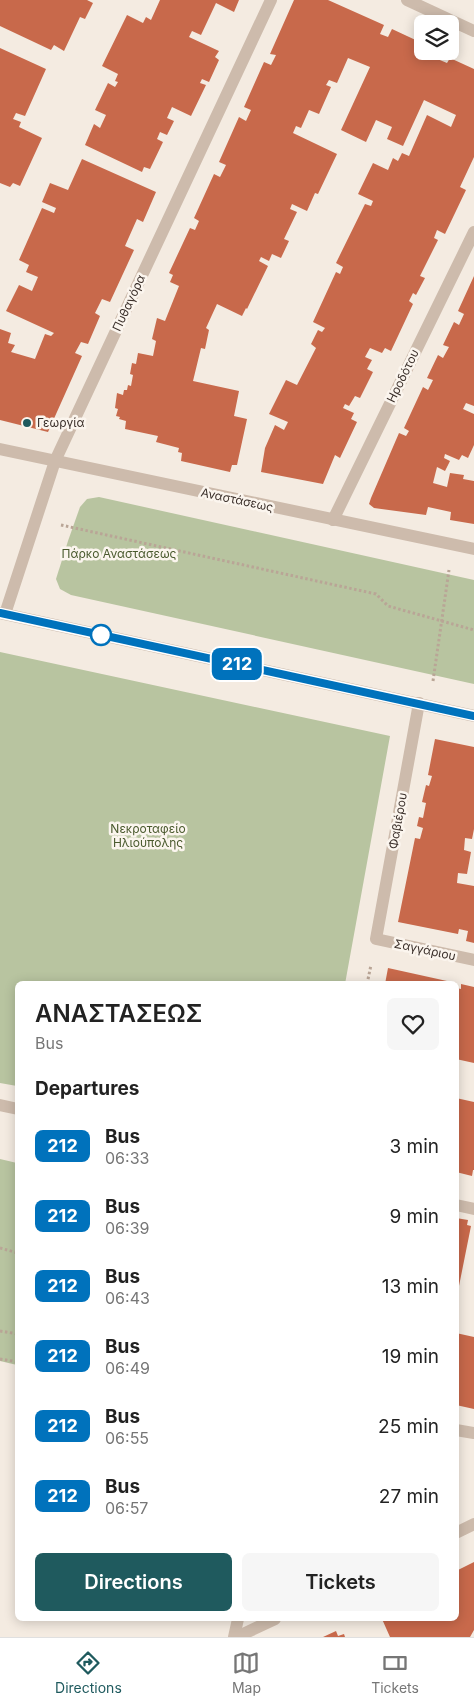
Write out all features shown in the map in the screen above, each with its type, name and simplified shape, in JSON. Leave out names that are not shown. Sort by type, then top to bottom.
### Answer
[{"type":"street","name":"Πυθαγόρα","points":[[2,614],[36,520],[54,461],[271,0]]},
{"type":"street","points":[[407,0],[474,31]]},
{"type":"street","name":"Ηροδότου","points":[[333,520],[474,232]]},
{"type":"street","name":"Αναστάσεως","points":[[0,450],[474,549]]},
{"type":"street","points":[[2,614],[474,716]]},
{"type":"street","name":"Φαβιέρου","points":[[376,939],[425,705]]},
{"type":"street","name":"Σαγγάριου","points":[[376,939],[474,960]]},
{"type":"street","points":[[0,1105],[15,1108]]},
{"type":"street","points":[[459,1206],[474,1209]]},
{"type":"street","points":[[459,1430],[474,1433]]},
{"type":"street","points":[[459,1532],[474,1524]]},
{"type":"street","points":[[236,1637],[238,1621]]},
{"type":"street","points":[[236,1637],[271,1621]]},
{"type":"path","points":[[36,520],[376,594],[388,606],[474,630]]},
{"type":"path","points":[[425,705],[442,621],[453,545]]},
{"type":"path","points":[[0,1248],[15,1252]]},
{"type":"path","points":[[0,1331],[15,1334]]},
{"type":"path","points":[[0,1359],[15,1362]]},
{"type":"green space","name":"Πάρκο Αναστάσεως","points":[[99,497],[474,580],[474,684],[71,595],[60,589],[56,579],[80,507],[87,499]]},
{"type":"green space","name":"Νεκροταφείο Ηλιούπολης","points":[[0,652],[390,736],[346,981],[15,981],[15,1086],[0,1083]]},
{"type":"green space","points":[[0,1159],[15,1163],[15,1365],[0,1361]]},
{"type":"building","points":[[0,0],[87,0],[93,3],[85,19],[80,17],[64,51],[54,45],[51,50],[0,26]]},
{"type":"building","points":[[160,0],[239,0],[234,12],[216,3],[201,35],[192,31],[189,37],[219,51],[215,57],[219,60],[209,82],[202,79],[200,83],[206,85],[191,116],[172,107],[167,118],[174,121],[167,135],[160,132],[157,139],[163,142],[150,169],[144,167],[142,172],[85,145],[94,124],[100,128],[106,115],[95,110],[108,83],[115,87],[118,82],[115,81],[118,74],[102,66],[127,15],[143,23],[146,17],[151,20]]},
{"type":"building","points":[[294,0],[328,0],[384,25],[380,34],[388,37],[392,29],[414,39],[414,60],[440,60],[447,63],[449,60],[454,60],[474,69],[474,157],[460,187],[466,190],[445,234],[437,230],[434,238],[438,240],[420,276],[425,278],[416,295],[413,293],[409,301],[413,304],[391,351],[385,348],[382,353],[370,348],[365,357],[372,360],[367,369],[373,372],[360,398],[355,396],[349,406],[345,404],[343,408],[354,413],[351,419],[357,422],[340,458],[335,455],[323,484],[261,472],[265,448],[275,425],[284,430],[288,422],[269,414],[286,380],[297,385],[316,348],[311,344],[318,330],[322,332],[325,328],[313,322],[336,272],[340,274],[343,267],[336,263],[365,204],[371,206],[373,201],[358,194],[373,163],[388,170],[393,158],[398,161],[402,153],[409,156],[427,115],[451,127],[456,115],[424,100],[403,146],[387,139],[392,127],[376,120],[366,142],[341,130],[370,67],[348,58],[337,83],[329,80],[326,85],[331,87],[319,114],[309,110],[301,128],[296,126],[293,133],[337,154],[318,194],[315,193],[307,211],[292,204],[290,209],[297,212],[284,239],[289,241],[281,258],[272,254],[269,261],[261,257],[259,261],[268,266],[242,316],[217,304],[206,328],[209,330],[205,349],[201,348],[193,381],[239,391],[234,416],[247,419],[237,465],[232,465],[230,472],[181,461],[182,453],[178,452],[179,448],[156,442],[158,436],[125,429],[126,421],[116,416],[118,409],[115,408],[117,393],[123,395],[128,385],[131,386],[133,375],[130,374],[132,363],[136,364],[138,353],[153,356],[156,341],[152,339],[157,318],[165,321],[179,286],[170,282],[173,275],[169,273],[190,228],[195,230],[199,221],[194,218],[214,174],[220,177],[226,165],[219,162],[239,117],[246,121],[251,110],[244,107],[264,62],[271,65],[276,55],[270,54]]},
{"type":"building","points":[[0,48],[46,69],[25,116],[16,113],[13,119],[21,122],[19,127],[42,138],[20,186],[13,183],[10,187],[0,183]]},
{"type":"building","points":[[82,159],[156,192],[143,222],[137,219],[125,246],[134,250],[110,302],[102,299],[95,313],[100,316],[88,344],[81,342],[75,353],[82,356],[48,432],[0,420],[0,329],[11,333],[8,343],[15,345],[11,352],[35,359],[45,334],[51,336],[54,333],[6,311],[19,285],[32,291],[38,277],[26,272],[29,265],[19,260],[42,208],[54,213],[56,208],[42,202],[50,183],[68,190]]},
{"type":"building","points":[[474,276],[474,406],[466,403],[463,409],[474,414],[474,445],[468,458],[462,455],[459,460],[445,454],[444,458],[450,461],[445,471],[437,467],[433,483],[447,487],[450,473],[464,475],[463,479],[474,481],[474,524],[450,520],[451,512],[428,507],[426,515],[374,508],[369,504],[371,498],[399,433],[406,436],[409,431],[404,428],[423,387],[428,390],[433,380],[427,378],[438,355],[443,358],[449,347],[443,345],[454,322],[459,325],[464,314],[458,311]]},
{"type":"building","points":[[435,739],[474,747],[474,829],[472,839],[465,838],[464,850],[471,852],[467,874],[458,873],[457,883],[474,886],[474,943],[466,941],[468,931],[459,929],[458,934],[398,922],[415,838],[420,839],[423,828],[417,826],[419,817],[423,818],[426,803],[422,802],[426,785],[429,786],[432,776],[428,775]]},
{"type":"building","points":[[388,968],[447,981],[386,981]]},
{"type":"building","points":[[461,984],[474,987],[474,1063],[459,1060],[459,989],[461,989]]},
{"type":"building","points":[[459,1099],[474,1102],[474,1170],[472,1176],[459,1173]]},
{"type":"building","points":[[459,1218],[468,1220],[467,1225],[471,1226],[459,1286]]},
{"type":"building","points":[[459,1334],[474,1337],[474,1409],[459,1406]]},
{"type":"building","points":[[474,1562],[474,1630],[470,1637],[390,1637],[383,1621],[459,1621],[459,1570]]},
{"type":"building","points":[[336,1631],[338,1636],[344,1634],[345,1637],[323,1637]]},
{"type":"bus line","name":"212","points":[[0,613],[474,716]]},
{"type":"place","name":"Γεωργία","points":[[27,423]]}]
